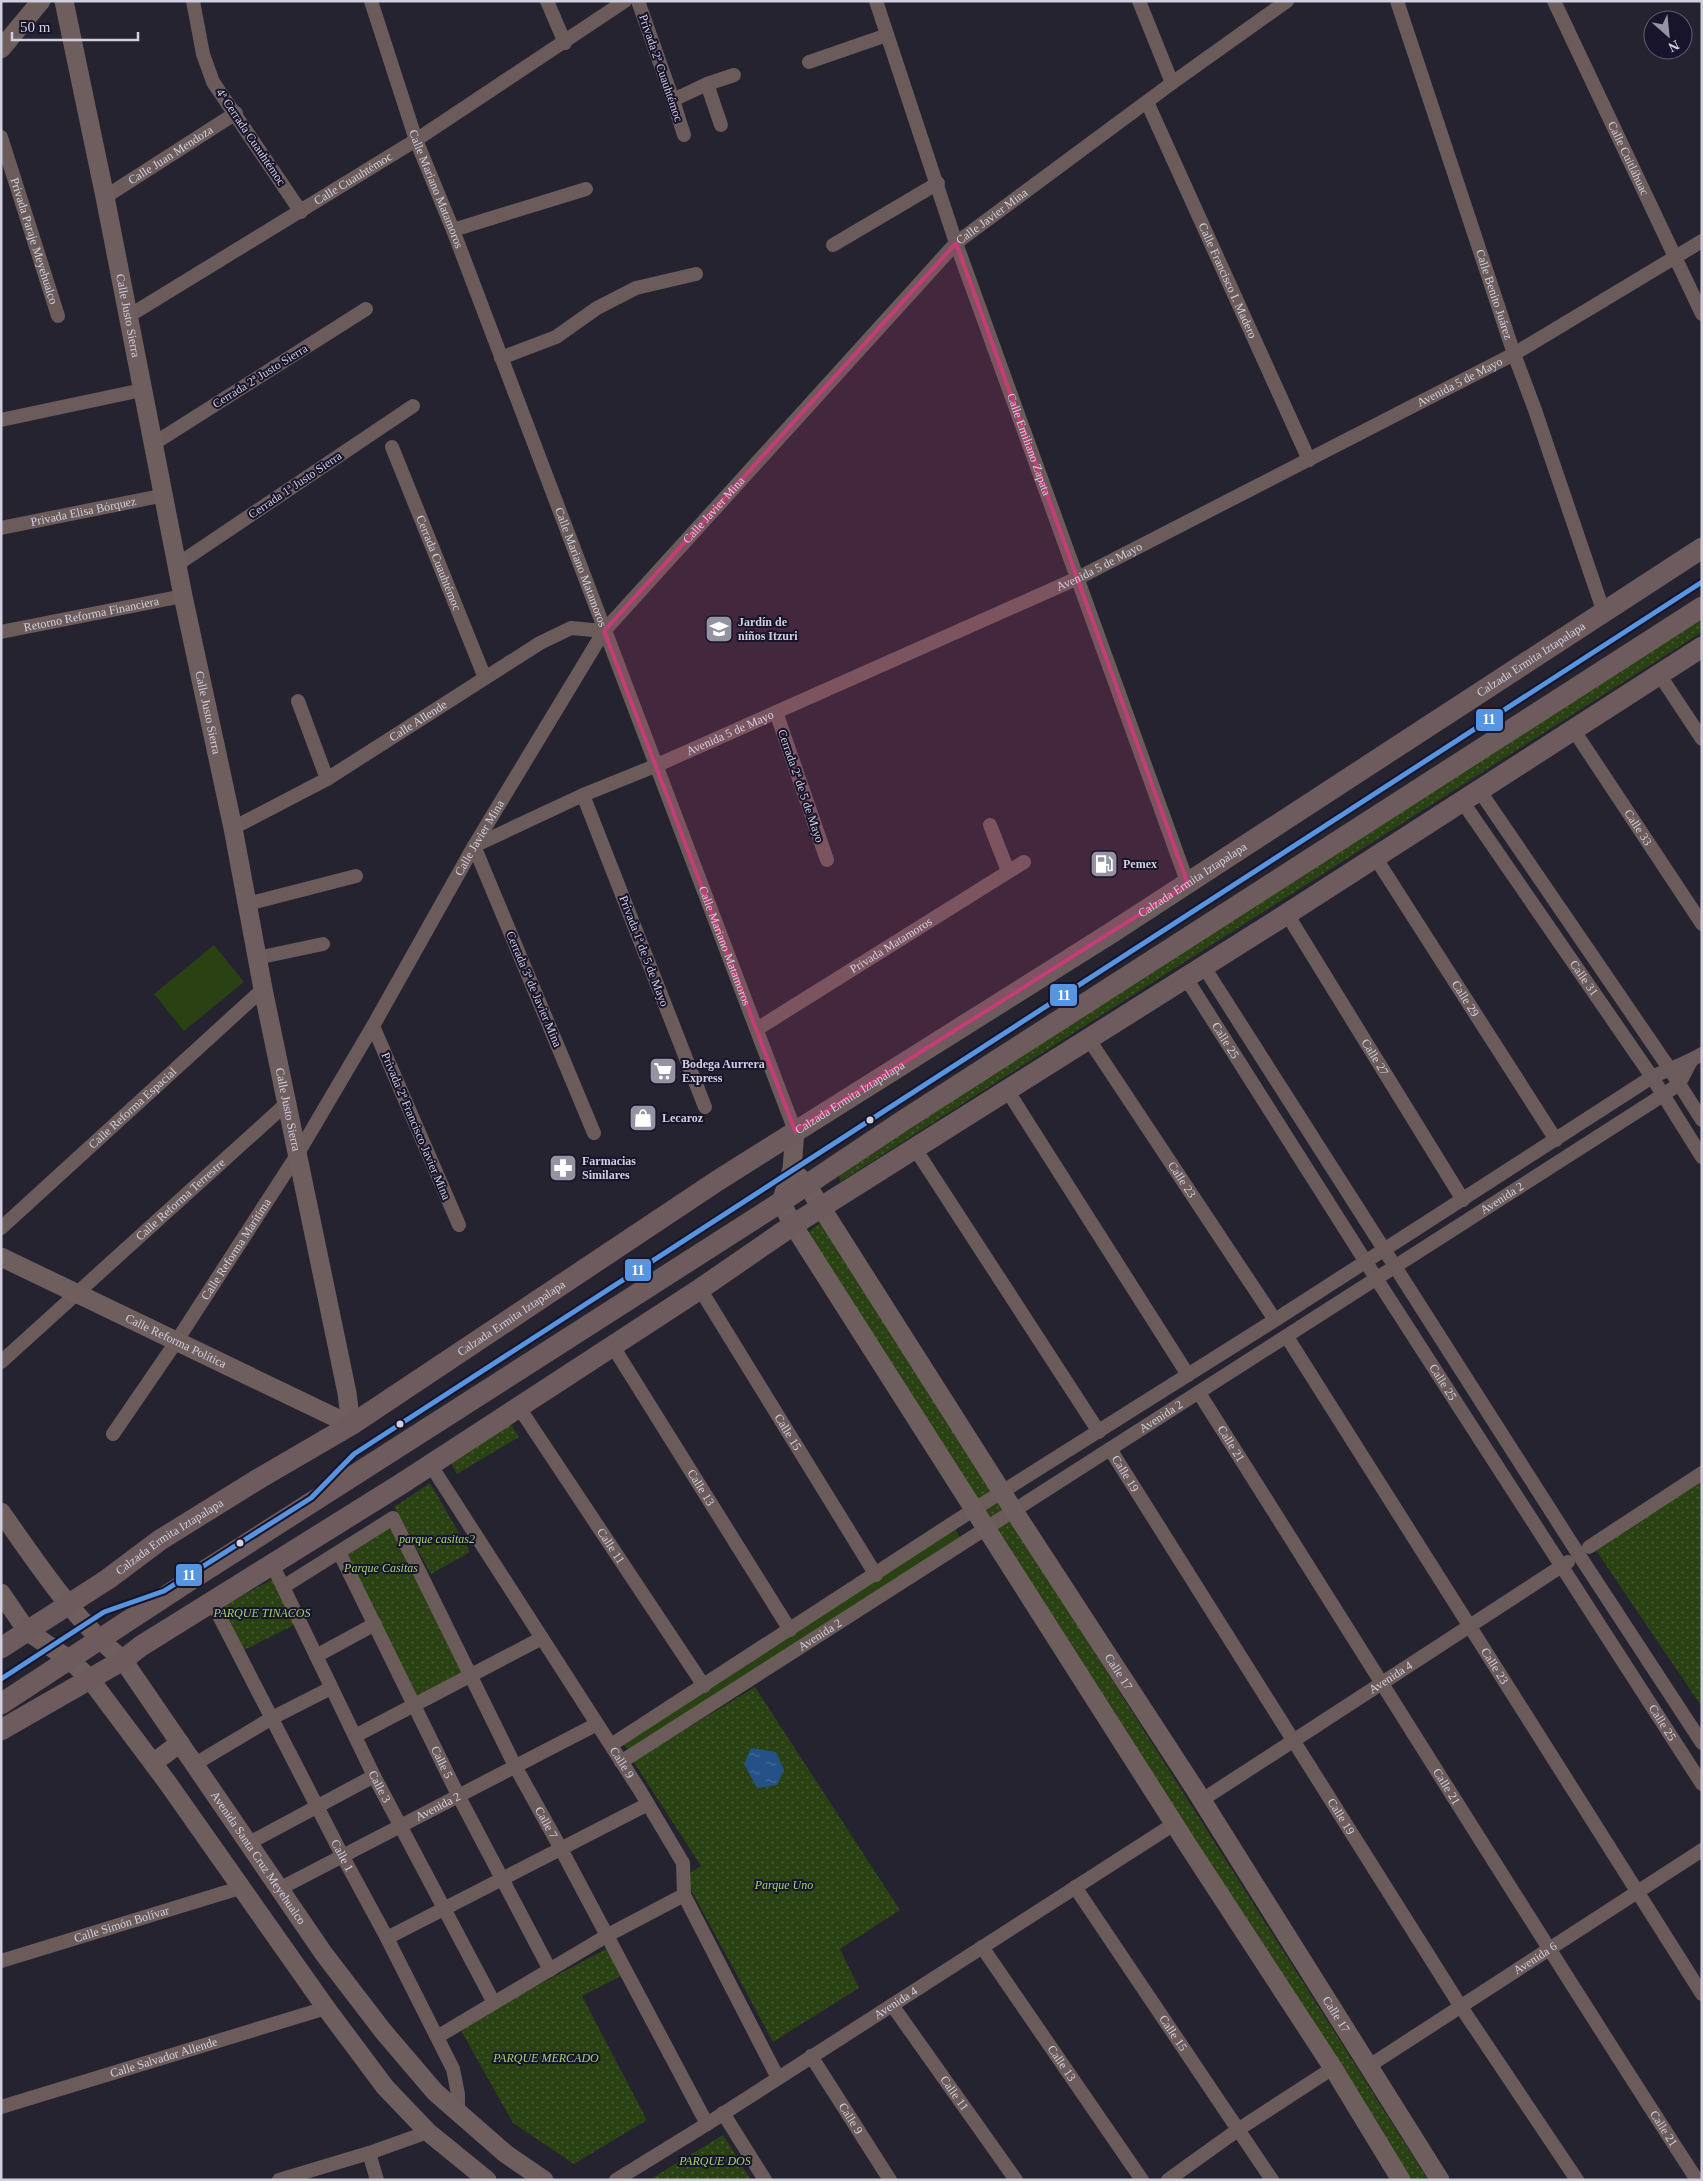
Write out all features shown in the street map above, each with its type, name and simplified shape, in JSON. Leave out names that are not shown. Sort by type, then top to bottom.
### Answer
[{"type":"main road","name":"Calzada Ermita Iztapalapa","points":[[1,1648],[108,1579],[160,1540],[351,1425],[717,1181],[1188,884],[1702,548]]},
{"type":"main road","points":[[1,1704],[593,1320],[807,1185],[904,1120],[1702,607]]},
{"type":"main road","points":[[1,1730],[123,1660],[212,1602],[272,1566],[700,1289],[793,1225],[914,1147],[1287,914],[1702,647]]},
{"type":"street","points":[[1,49],[41,1]]},
{"type":"street","name":"Calle Justo Sierra","points":[[64,1],[106,197],[183,596],[234,828],[263,989],[347,1393],[351,1425]]},
{"type":"street","name":"4ª Cerrada Cuauhtémoc","points":[[193,1],[203,54],[214,82],[301,212]]},
{"type":"street","name":"Calle Mariano Matamoros","points":[[371,1],[416,140],[453,230],[795,1131]]},
{"type":"street","points":[[547,1],[565,43]]},
{"type":"street","name":"Calle Cuauhtémoc","points":[[128,317],[416,140],[565,43],[625,1]]},
{"type":"street","name":"Privada 2ª Cuauhtémoc","points":[[638,1],[684,135]]},
{"type":"street","name":"Calle Emiliano Zapata","points":[[876,1],[938,183],[956,243],[1188,884]]},
{"type":"street","points":[[1139,1],[1172,82]]},
{"type":"street","name":"Calle Javier Mina","points":[[296,1155],[373,1026],[474,846],[604,630],[956,243],[1172,82],[1286,1]]},
{"type":"street","name":"Calle Benito Juárez","points":[[1397,1],[1514,354],[1536,410],[1604,613]]},
{"type":"street","name":"Calle Cuitláhuac","points":[[1554,1],[1702,314]]},
{"type":"street","points":[[809,62],[888,35]]},
{"type":"street","points":[[673,100],[707,84],[734,75]]},
{"type":"street","points":[[707,84],[721,125]]},
{"type":"street","name":"Calle Francisco I. Madero","points":[[1147,102],[1309,460]]},
{"type":"street","name":"Calle Juan Mendoza","points":[[106,197],[236,113]]},
{"type":"street","name":"Privada Paraje Meyehualco","points":[[1,137],[58,316]]},
{"type":"street","points":[[833,245],[938,183]]},
{"type":"street","points":[[453,230],[586,189]]},
{"type":"street","name":"Avenida 5 de Mayo","points":[[474,846],[583,795],[655,766],[1078,578],[1514,354],[1702,240]]},
{"type":"street","points":[[501,358],[556,337],[596,308],[636,288],[696,274]]},
{"type":"street","name":"Cerrada 2ª Justo Sierra","points":[[153,444],[366,309]]},
{"type":"street","points":[[1,420],[142,390]]},
{"type":"street","name":"Cerrada 1ª Justo Sierra","points":[[178,564],[413,406]]},
{"type":"street","name":"Cerrada Cuauhtémoc","points":[[392,447],[485,678]]},
{"type":"street","name":"Privada Elisa Bórquez","points":[[1,528],[164,495]]},
{"type":"street","name":"Retorno Reforma Financiera","points":[[1,632],[183,596]]},
{"type":"street","name":"Calle Allende","points":[[234,828],[326,779],[540,643],[571,628],[604,630]]},
{"type":"street","points":[[1659,674],[1702,739]]},
{"type":"street","points":[[298,701],[326,779]]},
{"type":"street","name":"Cerrada 2ª de 5 de Mayo","points":[[776,712],[827,860]]},
{"type":"street","name":"Calle 33","points":[[1573,729],[1702,924]]},
{"type":"street","name":"Privada 1ª de 5 de Mayo","points":[[583,795],[704,1107]]},
{"type":"street","name":"Calle 31","points":[[1471,795],[1669,1068],[1702,1120]]},
{"type":"street","name":"Calle 31","points":[[1471,795],[1702,1156]]},
{"type":"street","points":[[990,825],[1008,870]]},
{"type":"street","name":"Cerrada 3ª de Javier Mina","points":[[474,846],[594,1133]]},
{"type":"street","name":"Calle 29","points":[[1376,857],[1556,1140]]},
{"type":"street","name":"Privada Matamoros","points":[[757,1029],[1008,870],[1024,862]]},
{"type":"street","points":[[247,904],[356,876]]},
{"type":"street","name":"Calle 27","points":[[1287,914],[1463,1200]]},
{"type":"street","points":[[257,958],[322,944]]},
{"type":"street","name":"Calle 25","points":[[1195,972],[1384,1249],[1584,1551],[1702,1743]]},
{"type":"street","name":"Calle 25","points":[[1195,972],[1365,1261],[1702,1784]]},
{"type":"street","name":"Calle Reforma Espacial","points":[[1,1228],[263,989]]},
{"type":"street","name":"Privada 2ª Francisco Javier Mina","points":[[373,1026],[459,1226]]},
{"type":"street","name":"Calle 23","points":[[1088,1038],[1275,1320]]},
{"type":"street","name":"Avenida 2","points":[[611,1745],[973,1510],[1275,1320],[1652,1077],[1669,1068],[1696,1058]]},
{"type":"street","name":"Avenida 2","points":[[622,1762],[1396,1268],[1663,1095],[1679,1084],[1696,1058]]},
{"type":"street","points":[[1007,1090],[1188,1375]]},
{"type":"street","name":"Calle Reforma Terrestre","points":[[2,1361],[286,1104]]},
{"type":"street","points":[[795,1131],[792,1169],[780,1202],[793,1225],[1174,1824],[1333,2068],[1402,2180]]},
{"type":"street","points":[[914,1147],[1099,1432]]},
{"type":"street","name":"Calle Reforma Marítima","points":[[113,1434],[176,1342],[296,1155]]},
{"type":"street","name":"Calle 17","points":[[792,1169],[807,1185],[1014,1511],[1202,1800],[1440,2180]]},
{"type":"street","name":"Calle Reforma Política","points":[[1,1257],[351,1425]]},
{"type":"street","name":"Calle 15","points":[[700,1289],[876,1574]]},
{"type":"street","name":"Calle 23","points":[[1287,1337],[1702,1994]]},
{"type":"street","name":"Calle 13","points":[[612,1345],[790,1630]]},
{"type":"street","name":"Calle 21","points":[[1199,1393],[1548,1951],[1697,2180]]},
{"type":"street","name":"Calle 11","points":[[518,1406],[704,1686]]},
{"type":"street","name":"Calle 19","points":[[1110,1449],[1461,2007],[1577,2180]]},
{"type":"street","name":"Calle 9","points":[[430,1464],[622,1762],[683,1863],[684,1895],[778,2078]]},
{"type":"street","name":"Avenida 4","points":[[1202,1800],[1702,1473]]},
{"type":"street","name":"Avenida Santa Cruz Meyehualco","points":[[1,1512],[69,1604],[99,1640],[123,1660],[324,1954],[410,2063],[435,2092],[506,2154],[544,2180]]},
{"type":"street","name":"Calle 7","points":[[339,1552],[393,1518],[515,1766],[608,1936],[707,2124]]},
{"type":"street","points":[[283,1587],[339,1552]]},
{"type":"street","name":"Calle 5","points":[[339,1552],[458,1796],[550,1970]]},
{"type":"street","name":"Calle 3","points":[[272,1566],[374,1776],[494,2003]]},
{"type":"street","points":[[1,1593],[27,1631],[70,1660],[90,1679],[243,1887],[326,2008],[385,2088],[428,2132],[487,2180]]},
{"type":"street","name":"Calle 1","points":[[212,1602],[316,1806],[387,1938],[453,2070],[458,2094],[458,2112]]},
{"type":"street","points":[[316,1656],[375,1624]]},
{"type":"street","points":[[354,1736],[542,1638]]},
{"type":"street","points":[[195,1764],[272,1718],[331,1688]]},
{"type":"street","name":"Avenida 2","points":[[279,1888],[597,1724]]},
{"type":"street","points":[[153,1763],[180,1743]]},
{"type":"street","points":[[249,1843],[374,1776]]},
{"type":"street","points":[[387,1938],[648,1804]]},
{"type":"street","name":"Avenida 4","points":[[616,2180],[707,2124],[1174,1824]]},
{"type":"street","name":"Avenida 6","points":[[1369,2066],[1702,1850]]},
{"type":"street","name":"Calle Simón Bolívar","points":[[1,1961],[243,1887]]},
{"type":"street","name":"Calle 15","points":[[1076,1887],[1272,2180]]},
{"type":"street","points":[[437,2037],[608,1936],[684,1895]]},
{"type":"street","name":"Calle 13","points":[[982,1947],[1142,2180]]},
{"type":"street","points":[[301,1970],[324,1954]]},
{"type":"street","name":"Calle 11","points":[[892,2005],[1016,2180]]},
{"type":"street","name":"Calle Salvador Allende","points":[[1,2107],[326,2008]]},
{"type":"street","name":"Calle 9","points":[[811,2056],[890,2180]]},
{"type":"street","points":[[1168,2180],[1333,2068]]},
{"type":"street","points":[[723,2113],[765,2180]]},
{"type":"street","points":[[279,2180],[369,2153],[428,2132]]},
{"type":"street","points":[[369,2153],[377,2180]]},
{"type":"highlighted area","points":[[956,243],[1170,835],[1188,884],[795,1131],[604,631]]},
{"type":"green space","points":[[1702,619],[1702,632],[840,1182],[838,1171]]},
{"type":"green space","points":[[214,945],[244,982],[184,1031],[154,994]]},
{"type":"green space","points":[[822,1221],[1428,2180],[1406,2180],[807,1233]]},
{"type":"green space","points":[[511,1424],[519,1437],[457,1474],[451,1463]]},
{"type":"green space","points":[[1702,1477],[1702,1707],[1591,1543]]},
{"type":"green space","name":"parque casitas2","points":[[430,1483],[470,1552],[431,1574],[394,1507]]},
{"type":"green space","name":"Parque Casitas","points":[[392,1524],[464,1675],[416,1701],[344,1556]]},
{"type":"green space","points":[[955,1528],[961,1539],[631,1753],[621,1742]]},
{"type":"green space","name":"PARQUE TINACOS","points":[[273,1579],[296,1624],[244,1650],[221,1607]]},
{"type":"green space","name":"Parque Uno","points":[[755,1687],[900,1910],[840,1949],[859,1988],[773,2042],[684,1877],[701,1866],[633,1761]]},
{"type":"green space","name":"PARQUE MERCADO","points":[[606,1949],[621,1976],[582,1996],[647,2120],[574,2164],[513,2123],[459,2027]]},
{"type":"green space","name":"PARQUE DOS","points":[[723,2135],[751,2180],[649,2180]]},
{"type":"water","points":[[751,1748],[776,1752],[784,1770],[777,1785],[757,1788],[744,1764]]},
{"type":"transit line","name":"11","points":[[1,1679],[104,1612],[164,1591],[311,1498],[354,1454],[1702,582]]},
{"type":"place","name":"Jardín de niños Itzuri","points":[[719,629]]},
{"type":"place","name":"Pemex","points":[[1104,864]]},
{"type":"place","name":"Bodega Aurrera Express","points":[[663,1071]]},
{"type":"place","name":"Lecaroz","points":[[643,1118]]},
{"type":"place","name":"Farmacias Similares","points":[[563,1168]]}]
